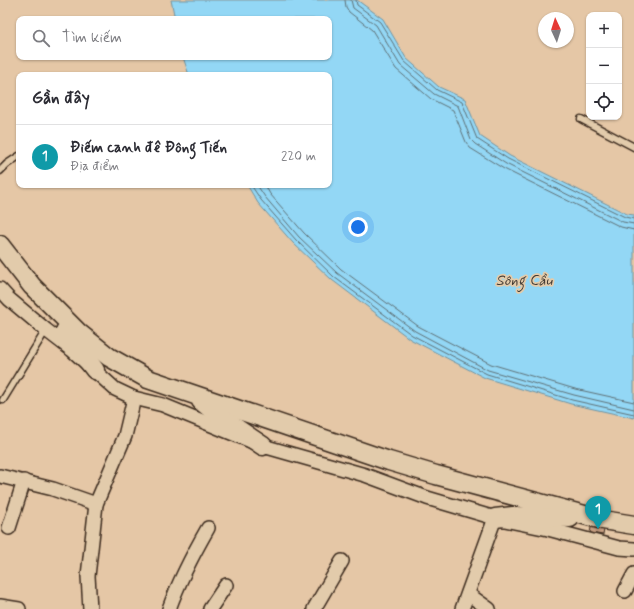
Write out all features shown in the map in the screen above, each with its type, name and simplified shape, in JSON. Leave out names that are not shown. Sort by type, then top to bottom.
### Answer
[{"type":"main road","points":[[0,245],[95,370]]},
{"type":"main road","points":[[32,286],[79,332],[108,357],[148,379],[389,461],[603,520],[634,525]]},
{"type":"main road","points":[[191,394],[223,419],[263,446]]},
{"type":"main road","points":[[494,518],[513,516],[603,520]]},
{"type":"street","points":[[0,289],[8,299],[72,350],[116,389],[134,398],[163,405],[263,446],[365,475],[427,498],[494,518],[548,529],[618,548],[634,549]]},
{"type":"street","points":[[90,609],[88,576],[96,504],[125,436],[134,398]]},
{"type":"street","points":[[0,476],[53,489],[96,504]]},
{"type":"street","points":[[9,528],[24,481]]},
{"type":"street","points":[[462,609],[494,518]]},
{"type":"street","points":[[169,609],[200,541],[208,528]]},
{"type":"street","points":[[314,609],[342,561]]},
{"type":"street","points":[[625,591],[634,574]]},
{"type":"street","points":[[210,609],[226,585]]},
{"type":"street","points":[[468,594],[489,609]]},
{"type":"street","points":[[0,606],[19,609]]},
{"type":"lane","points":[[580,119],[634,147]]},
{"type":"lane","points":[[0,171],[16,158]]},
{"type":"lane","points":[[3,400],[46,330]]},
{"type":"water","name":"Sông Cầu","points":[[171,0],[357,0],[383,19],[406,58],[439,87],[465,99],[480,136],[510,156],[627,214],[634,215],[634,418],[571,404],[485,378],[410,339],[332,280],[293,243],[258,203],[249,188],[332,188],[332,72],[188,72],[184,60],[332,60],[332,16],[174,16]]},
{"type":"building","points":[[592,522],[605,525],[603,535],[590,533]]},
{"type":"place","name":"Điếm canh đê Đông Tiến","points":[[598,529]]}]
